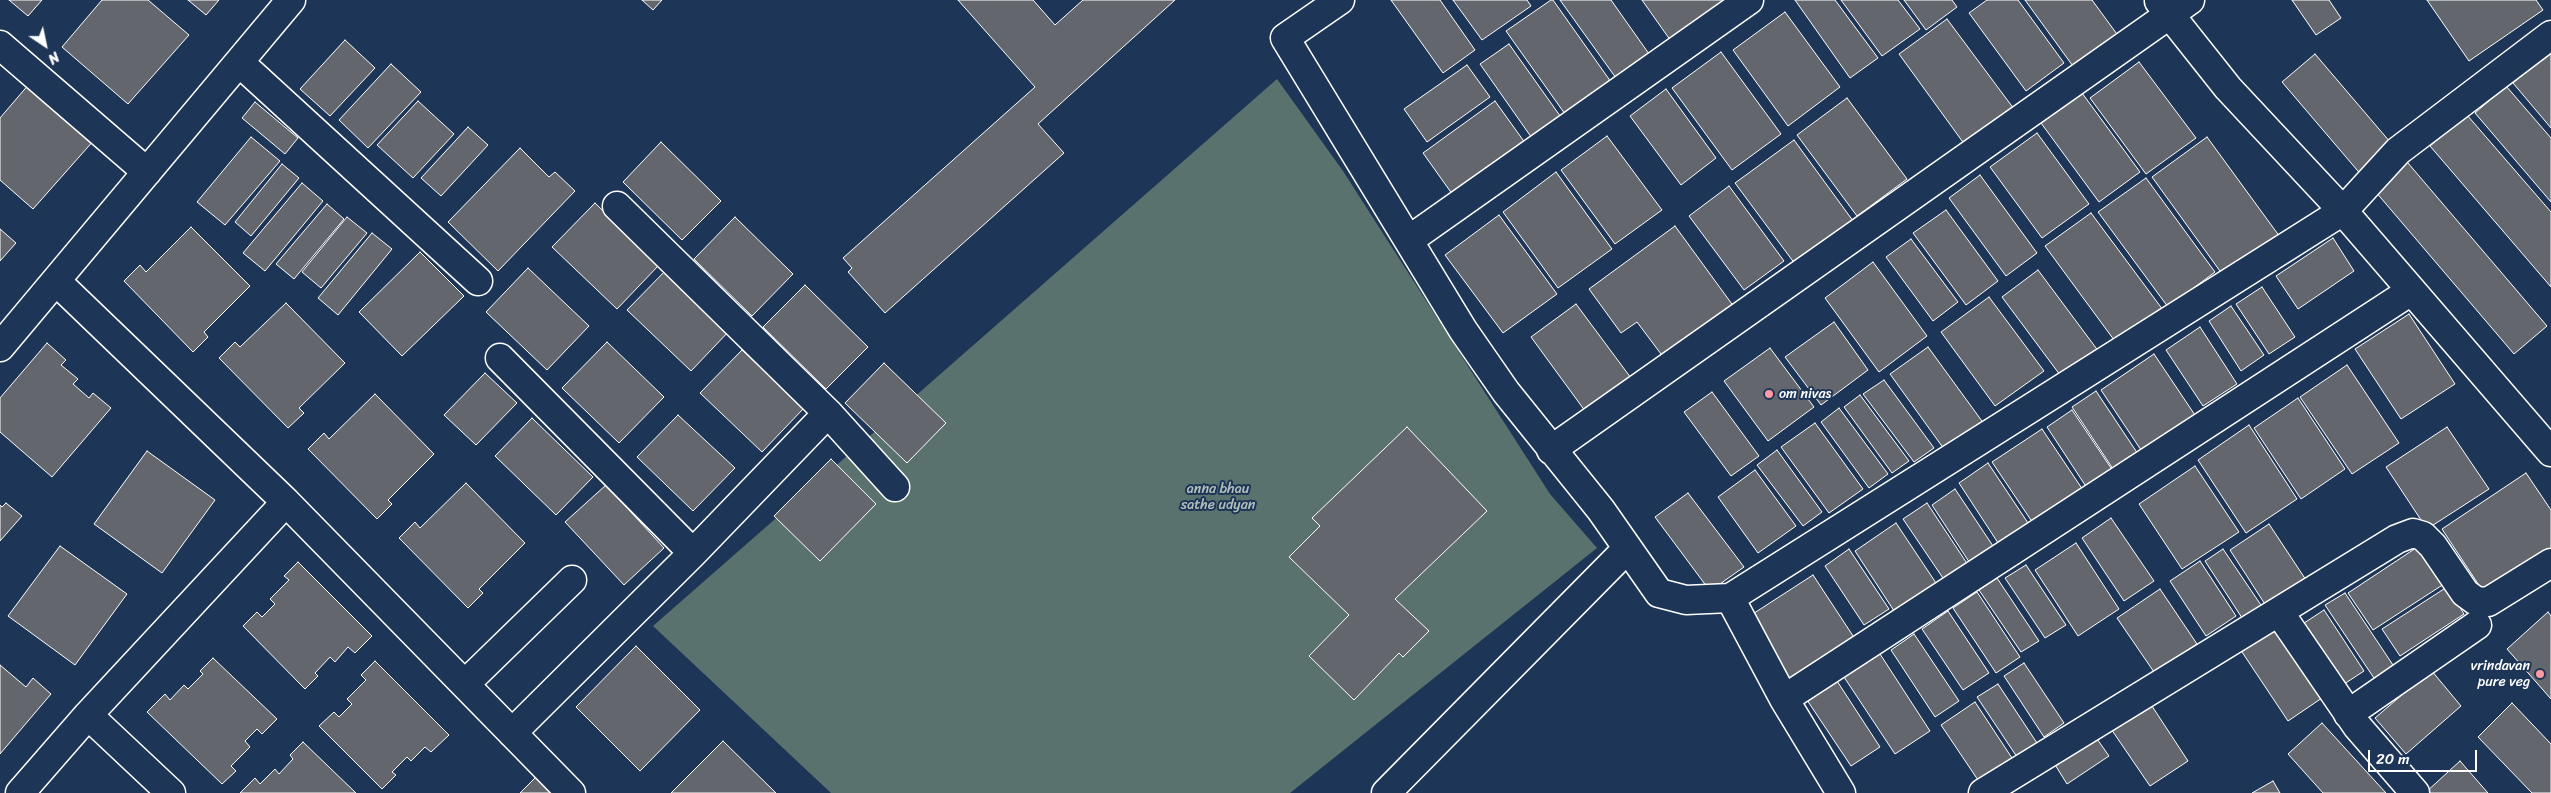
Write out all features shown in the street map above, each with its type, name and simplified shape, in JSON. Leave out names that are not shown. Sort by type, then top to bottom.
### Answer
[{"type":"street","points":[[0,347],[291,0]]},
{"type":"street","points":[[1340,0],[1285,38],[1463,330],[1506,392],[1600,510],[1626,550],[1659,593],[1686,600],[1730,598],[2342,212],[2398,151],[2551,35]]},
{"type":"street","points":[[1409,240],[1749,0]]},
{"type":"street","points":[[1551,450],[2172,5],[2228,88],[2342,212],[2551,452]]},
{"type":"street","points":[[0,45],[147,172]]},
{"type":"street","points":[[240,63],[478,281]]},
{"type":"street","points":[[617,206],[828,413],[895,487]]},
{"type":"street","points":[[56,280],[286,502],[572,793]]},
{"type":"street","points":[[1784,699],[2411,291]]},
{"type":"street","points":[[500,358],[693,553]]},
{"type":"street","points":[[512,733],[693,553],[828,413]]},
{"type":"street","points":[[20,793],[88,715],[286,502]]},
{"type":"street","points":[[1983,793],[2397,539],[2413,534],[2423,536],[2433,546],[2465,593],[2476,601],[2488,602],[2551,563]]},
{"type":"street","points":[[1386,793],[1626,550]]},
{"type":"street","points":[[465,684],[572,580]]},
{"type":"street","points":[[1730,598],[1784,699],[1842,793]]},
{"type":"street","points":[[2279,612],[2348,714],[2415,793]]},
{"type":"street","points":[[2348,714],[2477,625]]},
{"type":"street","points":[[88,715],[171,793]]},
{"type":"green space","name":"anna bhau sathe udyan","points":[[1277,79],[1343,171],[1550,494],[1597,548],[1290,793],[831,793],[653,626]]},
{"type":"building","points":[[9,0],[42,0],[28,16]]},
{"type":"building","points":[[102,0],[148,0],[189,35],[128,104],[62,47]]},
{"type":"building","points":[[188,0],[219,0],[206,15]]},
{"type":"building","points":[[642,0],[662,0],[653,10]]},
{"type":"building","points":[[958,0],[1033,0],[1055,25],[1083,0],[1175,0],[1038,124],[1064,153],[885,313],[848,272],[852,268],[843,258],[1035,87]]},
{"type":"building","points":[[1391,0],[1440,0],[1475,50],[1443,73]]},
{"type":"building","points":[[1453,0],[1527,0],[1531,6],[1482,40]]},
{"type":"building","points":[[1553,0],[1611,82],[1565,114],[1506,31]]},
{"type":"building","points":[[1560,0],[1611,0],[1654,61],[1621,85]]},
{"type":"building","points":[[1642,0],[1735,0],[1673,44]]},
{"type":"building","points":[[1795,0],[1835,0],[1878,58],[1850,78]]},
{"type":"building","points":[[1841,0],[1898,0],[1920,29],[1882,56]]},
{"type":"building","points":[[1904,0],[1952,0],[1957,7],[1926,30]]},
{"type":"building","points":[[1987,0],[2018,0],[2064,63],[2026,91],[1969,13]]},
{"type":"building","points":[[2025,0],[2092,0],[2122,41],[2078,73]]},
{"type":"building","points":[[2292,0],[2329,0],[2341,18],[2316,35]]},
{"type":"building","points":[[2427,0],[2536,0],[2543,10],[2469,61]]},
{"type":"building","points":[[1785,12],[1840,87],[1788,126],[1733,50]]},
{"type":"building","points":[[1947,19],[2014,109],[1965,145],[1899,54]]},
{"type":"building","points":[[345,40],[375,68],[330,116],[300,89]]},
{"type":"building","points":[[1509,44],[1563,120],[1534,141],[1480,64]]},
{"type":"building","points":[[2551,50],[2551,128],[2513,83]]},
{"type":"building","points":[[1721,52],[1781,134],[1732,170],[1672,88]]},
{"type":"building","points":[[2315,54],[2547,326],[2514,354],[2282,82]]},
{"type":"building","points":[[2139,62],[2196,138],[2146,174],[2090,98]]},
{"type":"building","points":[[391,64],[421,92],[368,148],[339,120]]},
{"type":"building","points":[[1467,65],[1490,97],[1427,142],[1404,109]]},
{"type":"building","points":[[30,83],[95,139],[33,209],[0,180],[0,118]]},
{"type":"building","points":[[2506,86],[2551,138],[2551,202],[2475,113]]},
{"type":"building","points":[[1666,89],[1716,158],[1681,185],[1630,116]]},
{"type":"building","points":[[2082,93],[2140,172],[2099,202],[2041,123]]},
{"type":"building","points":[[1847,98],[1907,179],[1857,216],[1797,135]]},
{"type":"building","points":[[418,101],[454,134],[413,178],[377,145]]},
{"type":"building","points":[[1495,101],[1528,147],[1455,198],[1423,153]]},
{"type":"building","points":[[255,102],[298,138],[285,154],[242,118]]},
{"type":"building","points":[[2467,115],[2551,212],[2551,287],[2430,146]]},
{"type":"building","points":[[468,127],[488,145],[441,196],[421,178]]},
{"type":"building","points":[[2037,133],[2089,204],[2042,238],[1990,167]]},
{"type":"building","points":[[1607,136],[1662,210],[1615,244],[1561,170]]},
{"type":"building","points":[[251,137],[280,161],[225,225],[197,202]]},
{"type":"building","points":[[2207,137],[2280,237],[2225,278],[2152,177]]},
{"type":"building","points":[[1794,140],[1856,225],[1798,268],[1735,183]]},
{"type":"building","points":[[661,142],[721,201],[682,240],[623,182]]},
{"type":"building","points":[[520,148],[549,177],[555,172],[575,191],[498,271],[448,222]]},
{"type":"building","points":[[282,164],[299,178],[251,236],[235,222]]},
{"type":"building","points":[[1556,172],[1612,249],[1558,288],[1503,212]]},
{"type":"building","points":[[1980,175],[2037,253],[2006,276],[1949,198]]},
{"type":"building","points":[[2146,178],[2215,272],[2168,307],[2098,212]]},
{"type":"building","points":[[302,183],[323,201],[265,271],[243,253]]},
{"type":"building","points":[[1729,186],[1784,261],[1744,290],[1689,216]]},
{"type":"building","points":[[595,203],[659,265],[617,309],[552,247]]},
{"type":"building","points":[[327,204],[344,219],[294,279],[276,264]]},
{"type":"building","points":[[1946,210],[1998,281],[1966,305],[1913,233]]},
{"type":"building","points":[[2091,213],[2163,310],[2117,344],[2045,246]]},
{"type":"building","points":[[1499,215],[1557,294],[1503,333],[1445,255]]},
{"type":"building","points":[[347,217],[367,233],[321,288],[302,272]]},
{"type":"building","points":[[735,217],[793,274],[752,316],[694,259]]},
{"type":"building","points":[[1675,226],[1737,311],[1667,362],[1637,322],[1621,333],[1589,289]]},
{"type":"building","points":[[191,227],[250,286],[204,332],[208,337],[193,352],[124,281],[140,265],[146,272]]},
{"type":"building","points":[[0,229],[16,243],[0,261]]},
{"type":"building","points":[[372,233],[392,249],[338,315],[318,298]]},
{"type":"building","points":[[2333,238],[2354,271],[2298,309],[2276,276]]},
{"type":"building","points":[[1911,239],[1958,302],[1933,321],[1886,257]]},
{"type":"building","points":[[420,252],[464,296],[402,356],[359,312]]},
{"type":"building","points":[[1873,262],[1927,336],[1879,372],[1825,298]]},
{"type":"building","points":[[669,267],[732,328],[691,371],[627,310]]},
{"type":"building","points":[[528,268],[589,326],[547,370],[486,312]]},
{"type":"building","points":[[2038,270],[2102,356],[2066,383],[2002,297]]},
{"type":"building","points":[[805,285],[868,347],[826,389],[763,327]]},
{"type":"building","points":[[2262,287],[2295,337],[2269,354],[2236,304]]},
{"type":"building","points":[[1989,297],[2044,371],[1995,406],[1941,332]]},
{"type":"building","points":[[286,303],[345,363],[299,408],[304,413],[288,428],[219,358],[235,342],[240,347]]},
{"type":"building","points":[[1576,304],[1634,382],[1588,415],[1531,337]]},
{"type":"building","points":[[2231,306],[2264,355],[2241,371],[2209,321]]},
{"type":"building","points":[[2409,314],[2455,384],[2401,419],[2355,349]]},
{"type":"building","points":[[1834,322],[1868,370],[1821,405],[1785,357]]},
{"type":"building","points":[[2200,327],[2237,384],[2203,406],[2166,350]]},
{"type":"building","points":[[607,342],[664,397],[619,443],[562,388]]},
{"type":"building","points":[[47,343],[66,360],[61,365],[78,379],[73,384],[89,398],[93,393],[111,408],[52,477],[0,432],[0,398]]},
{"type":"building","points":[[1928,347],[1987,428],[1949,456],[1890,374]]},
{"type":"building","name":"om nivas","points":[[1770,348],[1814,407],[1768,441],[1724,381]]},
{"type":"building","points":[[742,350],[804,408],[762,452],[700,393]]},
{"type":"building","points":[[2154,354],[2201,424],[2147,459],[2101,390]]},
{"type":"building","points":[[884,363],[946,423],[907,463],[845,403]]},
{"type":"building","points":[[2347,365],[2399,443],[2352,474],[2300,397]]},
{"type":"building","points":[[485,373],[517,403],[476,445],[444,415]]},
{"type":"building","points":[[1884,380],[1934,448],[1914,462],[1863,394]]},
{"type":"building","points":[[2096,391],[2144,463],[2119,478],[2072,407]]},
{"type":"building","points":[[1712,392],[1759,456],[1731,476],[1684,412]]},
{"type":"building","points":[[375,394],[434,454],[388,500],[392,504],[377,519],[308,449],[324,433],[329,439]]},
{"type":"building","points":[[1860,395],[1909,461],[1892,473],[1844,407]]},
{"type":"building","points":[[2298,398],[2345,469],[2301,499],[2254,428]]},
{"type":"building","points":[[1839,408],[1888,474],[1869,488],[1821,422]]},
{"type":"building","points":[[2072,410],[2113,471],[2087,488],[2047,427]]},
{"type":"building","points":[[678,415],[735,468],[693,511],[637,457]]},
{"type":"building","points":[[532,418],[593,477],[556,515],[495,456]]},
{"type":"building","points":[[1815,423],[1863,489],[1829,513],[1781,447]]},
{"type":"building","points":[[2249,425],[2297,499],[2246,533],[2198,460]]},
{"type":"building","points":[[1407,427],[1487,511],[1395,599],[1429,631],[1403,657],[1399,653],[1354,700],[1309,656],[1349,615],[1289,557],[1320,526],[1312,518]]},
{"type":"building","points":[[2447,427],[2489,489],[2427,529],[2386,467]]},
{"type":"building","points":[[2042,429],[2087,496],[2037,529],[1992,462]]},
{"type":"building","points":[[1777,450],[1822,512],[1803,526],[1757,465]]},
{"type":"building","points":[[147,451],[215,500],[162,573],[94,524]]},
{"type":"building","points":[[831,459],[876,504],[820,561],[774,516]]},
{"type":"building","points":[[1988,463],[2032,529],[2002,549],[1959,483]]},
{"type":"building","points":[[2195,466],[2239,532],[2182,569],[2139,504]]},
{"type":"building","points":[[1755,470],[1796,526],[1758,553],[1718,497]]},
{"type":"building","points":[[2526,473],[2551,510],[2551,553],[2486,596],[2442,529]]},
{"type":"building","points":[[466,483],[525,543],[479,589],[483,593],[468,608],[399,538],[415,522],[420,528]]},
{"type":"building","points":[[606,485],[664,548],[624,585],[565,522]]},
{"type":"building","points":[[1955,489],[1999,555],[1975,571],[1932,505]]},
{"type":"building","points":[[1688,493],[1744,567],[1710,591],[1655,517]]},
{"type":"building","points":[[6,503],[22,516],[0,541],[0,505],[2,507]]},
{"type":"building","points":[[1927,503],[1972,571],[1949,587],[1903,519]]},
{"type":"building","points":[[2111,518],[2154,581],[2124,601],[2082,538]]},
{"type":"building","points":[[1896,523],[1940,589],[1898,617],[1855,551]]},
{"type":"building","points":[[2269,524],[2310,586],[2270,612],[2230,550]]},
{"type":"building","points":[[2076,543],[2119,609],[2078,636],[2035,570]]},
{"type":"building","points":[[60,546],[127,594],[75,665],[8,616]]},
{"type":"building","points":[[2419,546],[2444,584],[2373,630],[2348,593]]},
{"type":"building","points":[[1849,549],[1889,609],[1864,625],[1825,566]]},
{"type":"building","points":[[2223,549],[2265,611],[2246,624],[2205,561]]},
{"type":"building","points":[[2200,561],[2236,616],[2206,636],[2170,581]]},
{"type":"building","points":[[298,562],[372,636],[355,653],[348,647],[335,662],[330,657],[315,673],[318,676],[305,689],[243,626],[257,612],[262,617],[275,604],[270,599],[289,580],[284,576]]},
{"type":"building","points":[[2026,565],[2066,625],[2045,638],[2005,578]]},
{"type":"building","points":[[1813,575],[1857,642],[1790,687],[1745,619]]},
{"type":"building","points":[[1997,578],[2039,641],[2021,652],[1979,590]]},
{"type":"building","points":[[2447,587],[2464,614],[2400,656],[2382,629]]},
{"type":"building","points":[[2160,589],[2197,644],[2154,672],[2117,618]]},
{"type":"building","points":[[1977,592],[2020,657],[1996,673],[1953,608]]},
{"type":"building","points":[[2345,593],[2395,668],[2376,681],[2325,605]]},
{"type":"building","points":[[2324,610],[2364,671],[2335,690],[2295,629]]},
{"type":"building","points":[[1948,611],[1989,673],[1963,690],[1922,629]]},
{"type":"building","name":"vrindavan pure veg","points":[[2548,612],[2551,616],[2551,699],[2507,649]]},
{"type":"building","points":[[2272,623],[2322,698],[2288,721],[2238,646]]},
{"type":"building","points":[[1914,634],[1959,701],[1935,717],[1891,650]]},
{"type":"building","points":[[636,646],[700,710],[640,771],[576,707]]},
{"type":"building","points":[[1880,654],[1930,731],[1895,754],[1844,677]]},
{"type":"building","points":[[213,658],[277,719],[262,734],[257,729],[245,741],[250,747],[231,766],[236,771],[222,784],[147,712],[165,694],[170,700],[184,685],[188,689],[203,674],[200,671]]},
{"type":"building","points":[[375,661],[449,735],[431,752],[425,747],[411,761],[407,757],[392,772],[396,775],[382,789],[319,726],[334,712],[339,717],[352,704],[347,699],[366,680],[361,675]]},
{"type":"building","points":[[2024,663],[2064,723],[2044,737],[2004,676]]},
{"type":"building","points":[[0,665],[26,687],[33,678],[51,694],[0,754]]},
{"type":"building","points":[[2431,670],[2461,706],[2406,754],[2375,718]]},
{"type":"building","points":[[1837,681],[1880,747],[1851,766],[1807,700]]},
{"type":"building","points":[[1998,684],[2037,743],[2017,757],[1977,697]]},
{"type":"building","points":[[2146,697],[2188,761],[2150,786],[2107,723]]},
{"type":"building","points":[[1975,702],[2012,758],[1978,780],[1941,725]]},
{"type":"building","points":[[2512,703],[2551,744],[2551,793],[2532,793],[2478,737]]},
{"type":"building","points":[[2322,723],[2386,793],[2323,793],[2288,754]]},
{"type":"building","points":[[2095,736],[2109,756],[2067,784],[2054,763]]},
{"type":"building","points":[[723,741],[776,793],[671,793]]},
{"type":"building","points":[[303,742],[356,793],[240,793],[255,778],[260,784],[275,769],[279,774],[293,759],[290,755]]},
{"type":"building","points":[[2460,761],[2488,793],[2425,793]]},
{"type":"building","points":[[538,775],[557,793],[520,793]]},
{"type":"building","points":[[2273,781],[2280,793],[2252,793]]},
{"type":"place","name":"om nivas","points":[[1769,394]]},
{"type":"place","name":"vrindavan pure veg","points":[[2540,674]]}]
